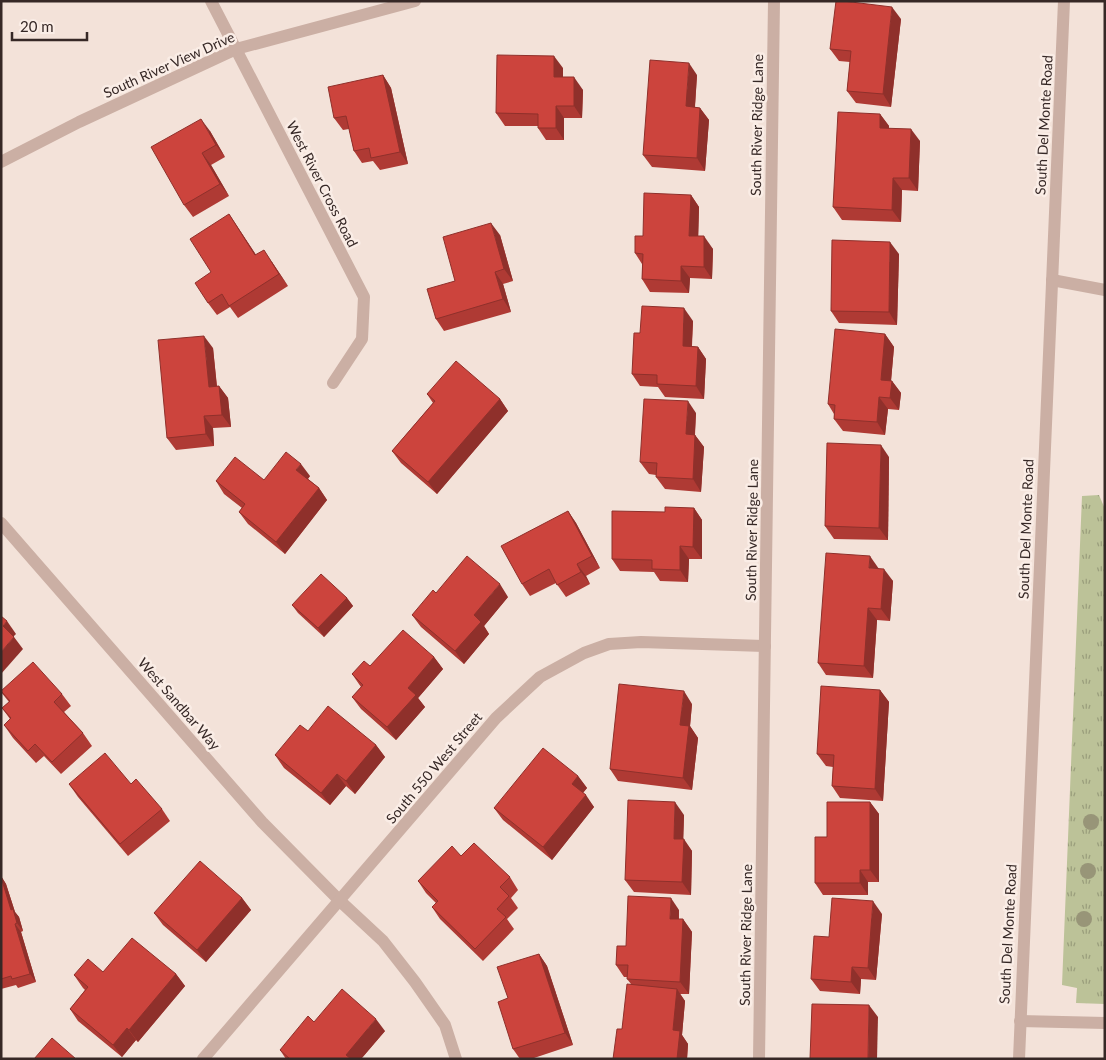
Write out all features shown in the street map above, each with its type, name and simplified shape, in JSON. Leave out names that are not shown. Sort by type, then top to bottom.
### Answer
[{"type":"street","name":"West River Cross Road","points":[[211,1],[364,297],[362,339],[333,383]]},
{"type":"street","name":"South River View Drive","points":[[1,162],[79,122],[236,49],[415,1]]},
{"type":"street","name":"South River Ridge Lane","points":[[759,1059],[774,1]]},
{"type":"street","name":"South Del Monte Road","points":[[1018,1059],[1064,1]]},
{"type":"street","points":[[1052,280],[1105,290]]},
{"type":"street","name":"West Sandbar Way","points":[[1,523],[262,822],[340,901],[383,941],[445,1025],[456,1059]]},
{"type":"street","name":"South 550 West Street","points":[[203,1059],[496,718],[540,677],[584,653],[609,644],[641,642],[765,646]]},
{"type":"street","points":[[1020,1021],[1105,1023]]},
{"type":"green space","points":[[1099,495],[1105,509],[1105,1004],[1076,1003],[1077,988],[1062,985],[1082,496]]},
{"type":"building","points":[[836,1],[892,7],[883,94],[847,91],[851,51],[830,49]]},
{"type":"building","points":[[497,55],[554,56],[554,77],[574,77],[574,106],[556,106],[556,128],[538,128],[538,114],[496,113]]},
{"type":"building","points":[[650,60],[689,63],[686,106],[700,108],[697,158],[643,155]]},
{"type":"building","points":[[383,75],[400,152],[371,158],[369,148],[354,151],[346,116],[334,118],[328,87]]},
{"type":"building","points":[[838,112],[880,114],[880,128],[911,129],[909,178],[893,178],[892,210],[833,207]]},
{"type":"building","points":[[201,119],[216,145],[202,153],[220,184],[184,205],[151,147]]},
{"type":"building","points":[[644,193],[691,195],[689,236],[704,236],[704,267],[681,266],[681,281],[642,279],[643,254],[635,253],[635,236],[643,236]]},
{"type":"building","points":[[229,214],[255,255],[264,250],[279,274],[229,306],[222,294],[208,303],[195,283],[211,272],[190,239]]},
{"type":"building","points":[[491,223],[504,269],[495,272],[503,299],[436,319],[427,289],[455,281],[443,237]]},
{"type":"building","points":[[832,240],[890,242],[889,312],[831,311]]},
{"type":"building","points":[[642,306],[684,308],[683,346],[698,347],[696,386],[657,384],[657,375],[632,374],[634,333],[640,333]]},
{"type":"building","points":[[835,329],[885,334],[881,380],[892,381],[890,398],[879,397],[877,422],[834,419],[835,405],[828,404]]},
{"type":"building","points":[[204,336],[209,387],[219,386],[222,415],[204,416],[206,434],[167,438],[158,340]]},
{"type":"building","points":[[456,361],[500,399],[428,482],[392,451],[435,401],[427,394]]},
{"type":"building","points":[[644,399],[688,401],[686,434],[695,435],[693,479],[656,477],[657,463],[640,462]]},
{"type":"building","points":[[827,443],[881,445],[879,528],[825,526]]},
{"type":"building","points":[[286,452],[301,464],[296,470],[319,488],[276,542],[239,512],[245,504],[216,481],[235,457],[264,480]]},
{"type":"building","points":[[665,507],[694,508],[693,547],[680,546],[680,570],[652,569],[652,560],[612,559],[612,511],[665,512]]},
{"type":"building","points":[[568,511],[592,556],[577,564],[581,572],[557,585],[549,569],[522,584],[501,546]]},
{"type":"building","points":[[826,553],[870,556],[869,568],[884,569],[881,609],[868,608],[864,666],[818,663]]},
{"type":"building","points":[[467,556],[500,584],[474,615],[481,622],[455,651],[412,615],[433,590],[436,593]]},
{"type":"building","points":[[321,574],[347,598],[318,628],[292,605]]},
{"type":"building","points":[[1,616],[7,621],[3,626],[14,637],[1,652]]},
{"type":"building","points":[[403,630],[434,657],[408,688],[416,695],[387,727],[352,697],[363,685],[352,674],[364,661],[370,666]]},
{"type":"building","points":[[33,662],[62,694],[54,702],[83,733],[52,762],[35,744],[28,751],[4,725],[11,718],[2,708],[10,701],[1,691]]},
{"type":"building","points":[[619,684],[684,691],[680,725],[689,726],[683,778],[610,769]]},
{"type":"building","points":[[821,686],[880,690],[875,789],[832,786],[834,755],[817,754]]},
{"type":"building","points":[[328,706],[376,745],[346,781],[337,774],[321,793],[275,755],[300,725],[308,731]]},
{"type":"building","points":[[543,748],[578,776],[572,784],[586,795],[543,847],[494,808]]},
{"type":"building","points":[[105,753],[131,784],[136,779],[162,809],[120,844],[69,784]]},
{"type":"building","points":[[628,800],[675,802],[674,839],[684,839],[682,882],[625,880]]},
{"type":"building","points":[[827,802],[870,802],[870,870],[860,870],[860,883],[815,883],[815,837],[827,837]]},
{"type":"building","points":[[474,843],[510,877],[500,887],[509,896],[497,909],[506,917],[475,949],[432,907],[438,901],[418,881],[452,846],[461,856]]},
{"type":"building","points":[[200,861],[242,898],[197,950],[154,913]]},
{"type":"building","points":[[1,877],[11,910],[13,909],[17,923],[15,924],[30,974],[12,979],[11,976],[1,979]]},
{"type":"building","points":[[628,896],[671,898],[670,919],[683,919],[680,982],[627,979],[628,965],[616,965],[617,946],[626,946]]},
{"type":"building","points":[[832,898],[873,901],[868,968],[852,967],[851,982],[811,979],[814,936],[829,937]]},
{"type":"building","points":[[132,938],[176,974],[129,1030],[127,1028],[113,1045],[70,1009],[88,987],[74,975],[88,959],[103,972]]},
{"type":"building","points":[[539,954],[565,1033],[513,1049],[498,1002],[508,998],[497,967]]},
{"type":"building","points":[[627,984],[677,989],[673,1030],[680,1031],[677,1059],[613,1059],[617,1029],[622,1029]]},
{"type":"building","points":[[342,989],[376,1019],[346,1055],[351,1059],[290,1059],[280,1050],[308,1016],[314,1022]]},
{"type":"building","points":[[812,1004],[869,1005],[868,1059],[810,1059]]},
{"type":"building","points":[[52,1038],[76,1059],[34,1059]]}]
